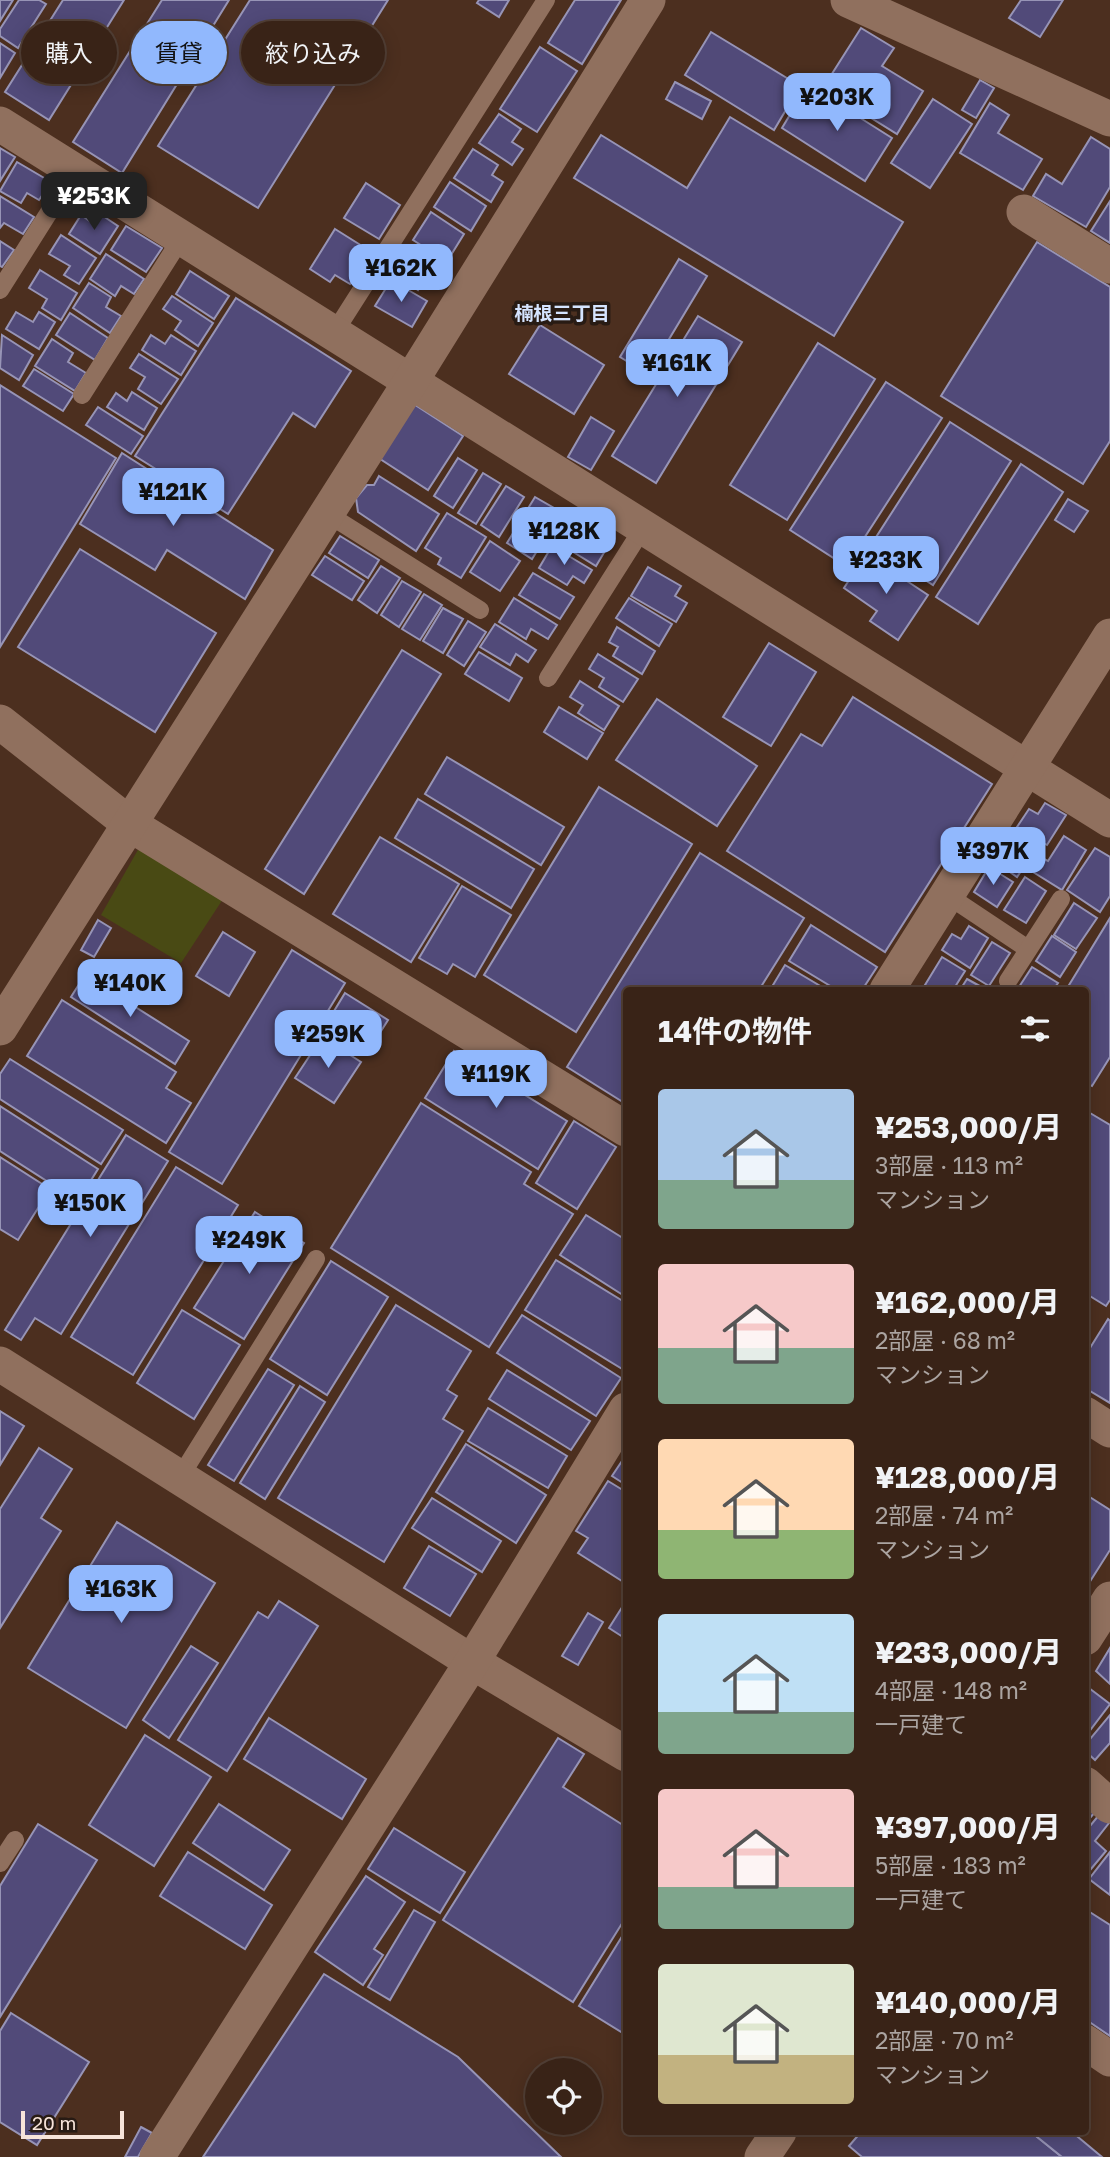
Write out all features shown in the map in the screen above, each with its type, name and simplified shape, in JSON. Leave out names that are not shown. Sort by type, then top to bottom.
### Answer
[{"type":"street","points":[[0,1028],[411,381],[648,0]]},
{"type":"street","points":[[848,0],[1110,119]]},
{"type":"street","points":[[0,124],[1110,820]]},
{"type":"street","points":[[1024,212],[1110,266]]},
{"type":"street","points":[[889,987],[1110,636]]},
{"type":"street","points":[[0,722],[131,825],[623,1127]]},
{"type":"street","points":[[0,1364],[472,1662],[623,1752]]},
{"type":"street","points":[[157,2157],[472,1662],[623,1415]]},
{"type":"street","points":[[1089,1417],[1110,1430]]},
{"type":"street","points":[[1089,1632],[1110,1599]]},
{"type":"street","points":[[1089,1788],[1110,1806]]},
{"type":"street","points":[[1089,2045],[1110,2059]]},
{"type":"street","points":[[762,2157],[777,2135]]},
{"type":"lane","points":[[334,333],[546,0]]},
{"type":"lane","points":[[0,290],[75,171]]},
{"type":"lane","points":[[82,394],[181,237]]},
{"type":"lane","points":[[326,513],[480,610]]},
{"type":"lane","points":[[548,678],[643,528]]},
{"type":"lane","points":[[947,895],[1028,949]]},
{"type":"lane","points":[[1008,981],[1061,899]]},
{"type":"lane","points":[[180,1477],[316,1259]]},
{"type":"lane","points":[[0,1863],[15,1840]]},
{"type":"shaded area","points":[[139,848],[223,899],[181,963],[101,915]]},
{"type":"building","points":[[0,0],[13,0],[0,21]]},
{"type":"building","points":[[19,0],[39,0],[46,4],[35,21],[21,21],[21,43],[18,48],[0,36],[0,29]]},
{"type":"building","points":[[63,0],[124,0],[111,21],[50,21]]},
{"type":"building","points":[[162,0],[229,0],[216,21],[149,21]]},
{"type":"building","points":[[250,0],[388,0],[375,21],[241,21],[241,84],[336,84],[258,208],[158,146],[197,84],[227,84],[227,36]]},
{"type":"building","points":[[479,0],[509,0],[499,17],[477,3]]},
{"type":"building","points":[[575,0],[621,0],[582,64],[548,43]]},
{"type":"building","points":[[1021,0],[1063,0],[1040,37],[1009,18]]},
{"type":"building","points":[[861,28],[894,48],[882,66],[923,91],[897,134],[823,88]]},
{"type":"building","points":[[711,32],[800,86],[774,130],[685,75]]},
{"type":"building","points":[[0,43],[15,53],[0,78]]},
{"type":"building","points":[[540,47],[577,71],[537,132],[500,109]]},
{"type":"building","points":[[131,49],[131,84],[177,84],[122,173],[73,142],[109,84],[117,84],[117,72]]},
{"type":"building","points":[[21,67],[21,84],[72,84],[49,120],[5,92]]},
{"type":"building","points":[[980,80],[994,88],[976,118],[962,110]]},
{"type":"building","points":[[675,82],[711,101],[702,119],[666,99]]},
{"type":"building","points":[[808,85],[892,138],[865,181],[782,128]]},
{"type":"building","points":[[933,99],[972,124],[930,188],[891,163]]},
{"type":"building","points":[[990,103],[1009,115],[998,133],[1042,159],[1023,190],[960,153]]},
{"type":"building","points":[[499,114],[521,129],[512,142],[523,149],[512,165],[479,143]]},
{"type":"building","points":[[730,117],[903,222],[834,336],[574,178],[601,135],[687,188]]},
{"type":"building","points":[[1091,137],[1110,149],[1110,187],[1086,227],[1033,196],[1046,174],[1062,184]]},
{"type":"building","points":[[0,148],[15,157],[0,181]]},
{"type":"building","points":[[473,149],[498,165],[492,175],[503,182],[491,202],[454,178]]},
{"type":"building","points":[[17,162],[51,182],[39,200],[27,193],[21,203],[0,191]]},
{"type":"building","points":[[450,182],[486,206],[471,231],[434,207]]},
{"type":"building","points":[[366,183],[400,205],[379,239],[344,218]]},
{"type":"building","points":[[0,196],[34,217],[23,234],[4,223],[0,228]]},
{"type":"building","points":[[1110,201],[1110,243],[1091,231]]},
{"type":"building","points":[[431,212],[464,234],[451,255],[443,249],[438,256],[413,240]]},
{"type":"building","points":[[100,214],[118,226],[100,254],[69,234],[81,215],[94,224]]},
{"type":"building","points":[[126,226],[162,248],[146,272],[111,250]]},
{"type":"building","points":[[335,229],[370,251],[350,284],[335,275],[330,282],[310,269]]},
{"type":"building","points":[[61,235],[96,258],[79,284],[64,275],[70,266],[49,254]]},
{"type":"building","points":[[0,241],[14,250],[2,267],[0,266]]},
{"type":"building","points":[[1037,242],[1110,287],[1110,441],[1083,484],[941,396]]},
{"type":"building","points":[[413,247],[450,271],[440,286],[426,277],[418,290],[395,274]]},
{"type":"building","points":[[106,254],[144,279],[134,294],[121,286],[115,296],[90,279]]},
{"type":"building","points":[[679,259],[707,276],[648,374],[620,357]]},
{"type":"building","points":[[40,270],[77,293],[61,320],[42,308],[47,299],[29,288]]},
{"type":"building","points":[[190,271],[229,296],[214,319],[176,294]]},
{"type":"building","points":[[391,280],[427,301],[412,327],[375,306]]},
{"type":"building","points":[[89,283],[111,297],[106,307],[121,316],[110,333],[73,308]]},
{"type":"building","points":[[172,296],[213,323],[198,346],[175,330],[181,321],[163,309]]},
{"type":"building","points":[[236,298],[351,371],[315,427],[293,413],[228,514],[135,456]]},
{"type":"building","points":[[16,312],[33,322],[39,312],[55,322],[39,349],[6,329]]},
{"type":"building","points":[[70,313],[108,338],[95,360],[56,335]]},
{"type":"building","points":[[698,316],[742,342],[656,483],[612,456]]},
{"type":"building","points":[[540,325],[604,365],[574,414],[509,374]]},
{"type":"building","points":[[2,335],[33,355],[19,380],[0,368]]},
{"type":"building","points":[[151,335],[165,344],[171,335],[196,351],[181,375],[142,350]]},
{"type":"building","points":[[52,339],[73,353],[68,362],[86,373],[75,391],[35,366]]},
{"type":"building","points":[[818,343],[875,379],[787,520],[730,485]]},
{"type":"building","points":[[139,354],[178,379],[161,404],[138,389],[145,377],[130,368]]},
{"type":"building","points":[[34,369],[74,394],[63,411],[23,386]]},
{"type":"building","points":[[886,382],[942,418],[846,566],[790,530]]},
{"type":"building","points":[[0,385],[116,458],[0,647]]},
{"type":"building","points":[[132,392],[157,408],[144,430],[107,407],[116,393],[127,401]]},
{"type":"building","points":[[409,401],[463,436],[428,490],[374,455]]},
{"type":"building","points":[[98,407],[143,436],[131,454],[86,425]]},
{"type":"building","points":[[591,417],[614,431],[591,470],[568,457]]},
{"type":"building","points":[[950,422],[1011,461],[933,585],[871,545]]},
{"type":"building","points":[[122,453],[273,550],[245,599],[167,550],[155,570],[80,524]]},
{"type":"building","points":[[458,458],[477,470],[453,508],[434,496]]},
{"type":"building","points":[[1021,464],[1063,492],[978,624],[936,597]]},
{"type":"building","points":[[483,473],[501,484],[476,524],[458,513]]},
{"type":"building","points":[[379,476],[439,514],[416,551],[358,512],[356,498],[367,485],[374,485]]},
{"type":"building","points":[[506,486],[524,497],[499,537],[481,525]]},
{"type":"building","points":[[535,497],[561,512],[532,559],[507,543]]},
{"type":"building","points":[[1068,499],[1088,511],[1074,532],[1055,520]]},
{"type":"building","points":[[447,513],[486,537],[461,578],[438,564],[441,558],[425,548]]},
{"type":"building","points":[[576,521],[584,526],[586,522],[605,533],[597,547],[605,551],[596,566],[557,542],[566,526],[571,529]]},
{"type":"building","points":[[340,536],[379,560],[368,578],[329,553]]},
{"type":"building","points":[[490,541],[520,561],[500,591],[470,572]]},
{"type":"building","points":[[552,546],[592,570],[584,583],[573,576],[567,585],[539,568]]},
{"type":"building","points":[[80,549],[216,633],[155,732],[18,647]]},
{"type":"building","points":[[866,554],[928,595],[898,640],[870,621],[877,611],[844,588]]},
{"type":"building","points":[[325,556],[364,581],[352,600],[312,575]]},
{"type":"building","points":[[381,566],[400,578],[377,613],[358,600]]},
{"type":"building","points":[[648,567],[681,586],[675,596],[687,603],[676,622],[631,596]]},
{"type":"building","points":[[533,573],[574,597],[560,619],[519,595]]},
{"type":"building","points":[[402,581],[421,592],[399,627],[381,615]]},
{"type":"building","points":[[424,594],[442,605],[420,640],[402,629]]},
{"type":"building","points":[[514,598],[557,625],[548,639],[531,629],[526,639],[499,622]]},
{"type":"building","points":[[629,598],[672,624],[659,646],[616,618]]},
{"type":"building","points":[[443,608],[463,619],[443,653],[423,641]]},
{"type":"building","points":[[468,621],[486,632],[464,666],[447,655]]},
{"type":"building","points":[[495,624],[536,650],[528,662],[516,654],[510,665],[480,647]]},
{"type":"building","points":[[617,627],[655,651],[642,674],[613,656],[618,647],[609,642]]},
{"type":"building","points":[[769,643],[816,672],[771,746],[723,717]]},
{"type":"building","points":[[402,650],[441,674],[304,894],[265,869]]},
{"type":"building","points":[[479,652],[522,678],[509,701],[465,674]]},
{"type":"building","points":[[598,654],[638,679],[623,702],[599,687],[604,678],[589,669]]},
{"type":"building","points":[[580,681],[619,706],[604,730],[578,713],[583,705],[570,697]]},
{"type":"building","points":[[853,697],[992,784],[885,952],[727,851],[801,734],[822,746]]},
{"type":"building","points":[[657,699],[757,766],[717,826],[616,760]]},
{"type":"building","points":[[559,707],[603,733],[587,759],[544,732]]},
{"type":"building","points":[[447,757],[564,827],[541,865],[425,794]]},
{"type":"building","points":[[599,787],[692,844],[576,1032],[484,975]]},
{"type":"building","points":[[418,799],[534,869],[511,908],[395,838]]},
{"type":"building","points":[[1045,803],[1066,815],[1047,845],[1017,827],[1029,809],[1038,814]]},
{"type":"building","points":[[1013,830],[1038,846],[1017,877],[993,860]]},
{"type":"building","points":[[1064,836],[1086,850],[1062,890],[1033,872],[1042,858],[1048,861]]},
{"type":"building","points":[[380,837],[459,884],[411,962],[333,914]]},
{"type":"building","points":[[1095,848],[1110,857],[1110,896],[1100,912],[1067,890]]},
{"type":"building","points":[[700,853],[804,918],[761,987],[623,987],[623,1102],[567,1067]]},
{"type":"building","points":[[989,867],[1013,882],[997,907],[974,892]]},
{"type":"building","points":[[1025,877],[1046,891],[1026,923],[1004,910]]},
{"type":"building","points":[[462,886],[511,915],[475,977],[453,964],[447,974],[419,958]]},
{"type":"building","points":[[1074,903],[1097,918],[1076,949],[1054,935]]},
{"type":"building","points":[[1110,918],[1110,1057],[1092,1086],[1089,1084],[1089,987],[1068,987]]},
{"type":"building","points":[[98,920],[111,928],[94,957],[81,950]]},
{"type":"building","points":[[811,925],[877,967],[864,987],[832,987],[789,961]]},
{"type":"building","points":[[969,926],[988,938],[970,968],[942,950],[952,934],[961,939]]},
{"type":"building","points":[[223,932],[255,952],[229,996],[196,976]]},
{"type":"building","points":[[1052,936],[1076,952],[1060,977],[1036,961]]},
{"type":"building","points":[[992,942],[1010,953],[989,986],[971,975]]},
{"type":"building","points":[[292,950],[345,983],[222,1184],[169,1152]]},
{"type":"building","points":[[942,957],[965,971],[955,987],[925,985]]},
{"type":"building","points":[[785,965],[822,987],[772,987]]},
{"type":"building","points":[[1032,967],[1058,983],[1055,987],[1019,987]]},
{"type":"building","points":[[85,975],[189,1041],[175,1064],[71,997]]},
{"type":"building","points":[[967,979],[982,987],[962,987]]},
{"type":"building","points":[[345,993],[388,1020],[367,1053],[325,1026]]},
{"type":"building","points":[[62,1000],[176,1072],[166,1088],[191,1103],[166,1143],[27,1056]]},
{"type":"building","points":[[322,1037],[361,1062],[334,1103],[295,1078]]},
{"type":"building","points":[[454,1051],[567,1121],[538,1169],[425,1098]]},
{"type":"building","points":[[10,1059],[123,1130],[101,1164],[0,1099],[0,1074]]},
{"type":"building","points":[[421,1103],[531,1172],[524,1184],[573,1214],[489,1347],[331,1248]]},
{"type":"building","points":[[0,1106],[98,1169],[78,1201],[0,1151]]},
{"type":"building","points":[[1089,1115],[1110,1125],[1110,1300],[1106,1306],[1089,1295]]},
{"type":"building","points":[[574,1121],[616,1147],[577,1209],[536,1183]]},
{"type":"building","points":[[126,1135],[168,1161],[61,1334],[35,1318],[21,1340],[5,1330]]},
{"type":"building","points":[[0,1157],[50,1189],[18,1240],[0,1229]]},
{"type":"building","points":[[176,1167],[238,1205],[133,1375],[71,1337]]},
{"type":"building","points":[[255,1212],[304,1243],[244,1339],[194,1308]]},
{"type":"building","points":[[586,1215],[623,1238],[623,1295],[560,1255]]},
{"type":"building","points":[[556,1260],[623,1301],[623,1369],[525,1310]]},
{"type":"building","points":[[331,1261],[388,1297],[327,1395],[270,1359]]},
{"type":"building","points":[[396,1305],[471,1351],[447,1390],[457,1396],[443,1419],[463,1431],[384,1562],[278,1498]]},
{"type":"building","points":[[182,1310],[240,1345],[194,1419],[137,1383]]},
{"type":"building","points":[[522,1315],[621,1378],[596,1416],[497,1353]]},
{"type":"building","points":[[1108,1319],[1110,1403],[1089,1390],[1089,1350]]},
{"type":"building","points":[[268,1369],[294,1385],[234,1481],[208,1465]]},
{"type":"building","points":[[507,1370],[590,1421],[571,1450],[489,1399]]},
{"type":"building","points":[[300,1386],[325,1402],[265,1499],[240,1483]]},
{"type":"building","points":[[488,1408],[567,1456],[548,1488],[468,1441]]},
{"type":"building","points":[[0,1411],[24,1426],[0,1465]]},
{"type":"building","points":[[466,1444],[546,1495],[516,1543],[436,1492]]},
{"type":"building","points":[[39,1448],[72,1469],[41,1518],[61,1531],[0,1628],[0,1509]]},
{"type":"building","points":[[623,1460],[623,1483],[612,1476]]},
{"type":"building","points":[[608,1481],[623,1490],[623,1582],[578,1553],[588,1538],[576,1531]]},
{"type":"building","points":[[1089,1497],[1110,1510],[1110,1550],[1089,1583]]},
{"type":"building","points":[[432,1498],[501,1541],[482,1572],[412,1528]]},
{"type":"building","points":[[117,1522],[215,1583],[126,1728],[28,1668]]},
{"type":"building","points":[[429,1546],[476,1574],[450,1616],[404,1588]]},
{"type":"building","points":[[279,1601],[318,1626],[227,1771],[178,1740],[258,1612],[268,1618]]},
{"type":"building","points":[[623,1606],[623,1637],[609,1628]]},
{"type":"building","points":[[588,1613],[603,1622],[578,1665],[562,1656]]},
{"type":"building","points":[[191,1646],[218,1663],[169,1738],[143,1720]]},
{"type":"building","points":[[1110,1648],[1110,1684],[1096,1671]]},
{"type":"building","points":[[1089,1688],[1110,1704],[1089,1732]]},
{"type":"building","points":[[1110,1715],[1110,1743],[1095,1760],[1089,1755],[1089,1740]]},
{"type":"building","points":[[269,1718],[366,1779],[342,1819],[244,1759]]},
{"type":"building","points":[[145,1735],[211,1777],[154,1866],[89,1825]]},
{"type":"building","points":[[558,1738],[584,1754],[563,1787],[623,1825],[623,1922],[573,2002],[443,1920]]},
{"type":"building","points":[[219,1804],[290,1850],[264,1890],[193,1843]]},
{"type":"building","points":[[1089,1807],[1095,1812],[1089,1819]]},
{"type":"building","points":[[1099,1815],[1109,1823],[1095,1841],[1106,1851],[1089,1871],[1089,1827]]},
{"type":"building","points":[[38,1824],[97,1860],[0,2017],[0,1886]]},
{"type":"building","points":[[394,1828],[465,1872],[440,1913],[368,1869]]},
{"type":"building","points":[[188,1852],[272,1905],[245,1949],[160,1896]]},
{"type":"building","points":[[1110,1852],[1110,1895],[1089,1879]]},
{"type":"building","points":[[366,1876],[405,1902],[374,1949],[383,1955],[363,1985],[315,1952]]},
{"type":"building","points":[[414,1910],[435,1922],[390,2000],[368,1987]]},
{"type":"building","points":[[1089,1912],[1110,1925],[1110,2036],[1089,2022]]},
{"type":"building","points":[[623,1935],[623,2033],[579,2006]]},
{"type":"building","points":[[324,1974],[458,2057],[525,2122],[525,2135],[538,2135],[561,2157],[203,2157]]},
{"type":"building","points":[[11,2013],[89,2062],[37,2145],[0,2122],[0,2031]]},
{"type":"building","points":[[141,2127],[152,2133],[138,2157],[125,2157]]},
{"type":"building","points":[[858,2135],[1035,2135],[1062,2157],[862,2157],[849,2146]]},
{"type":"building","points":[[1035,2135],[1076,2135],[1102,2157],[1062,2157]]},
{"type":"district","name":"楠根三丁目","points":[[562,313]]}]
